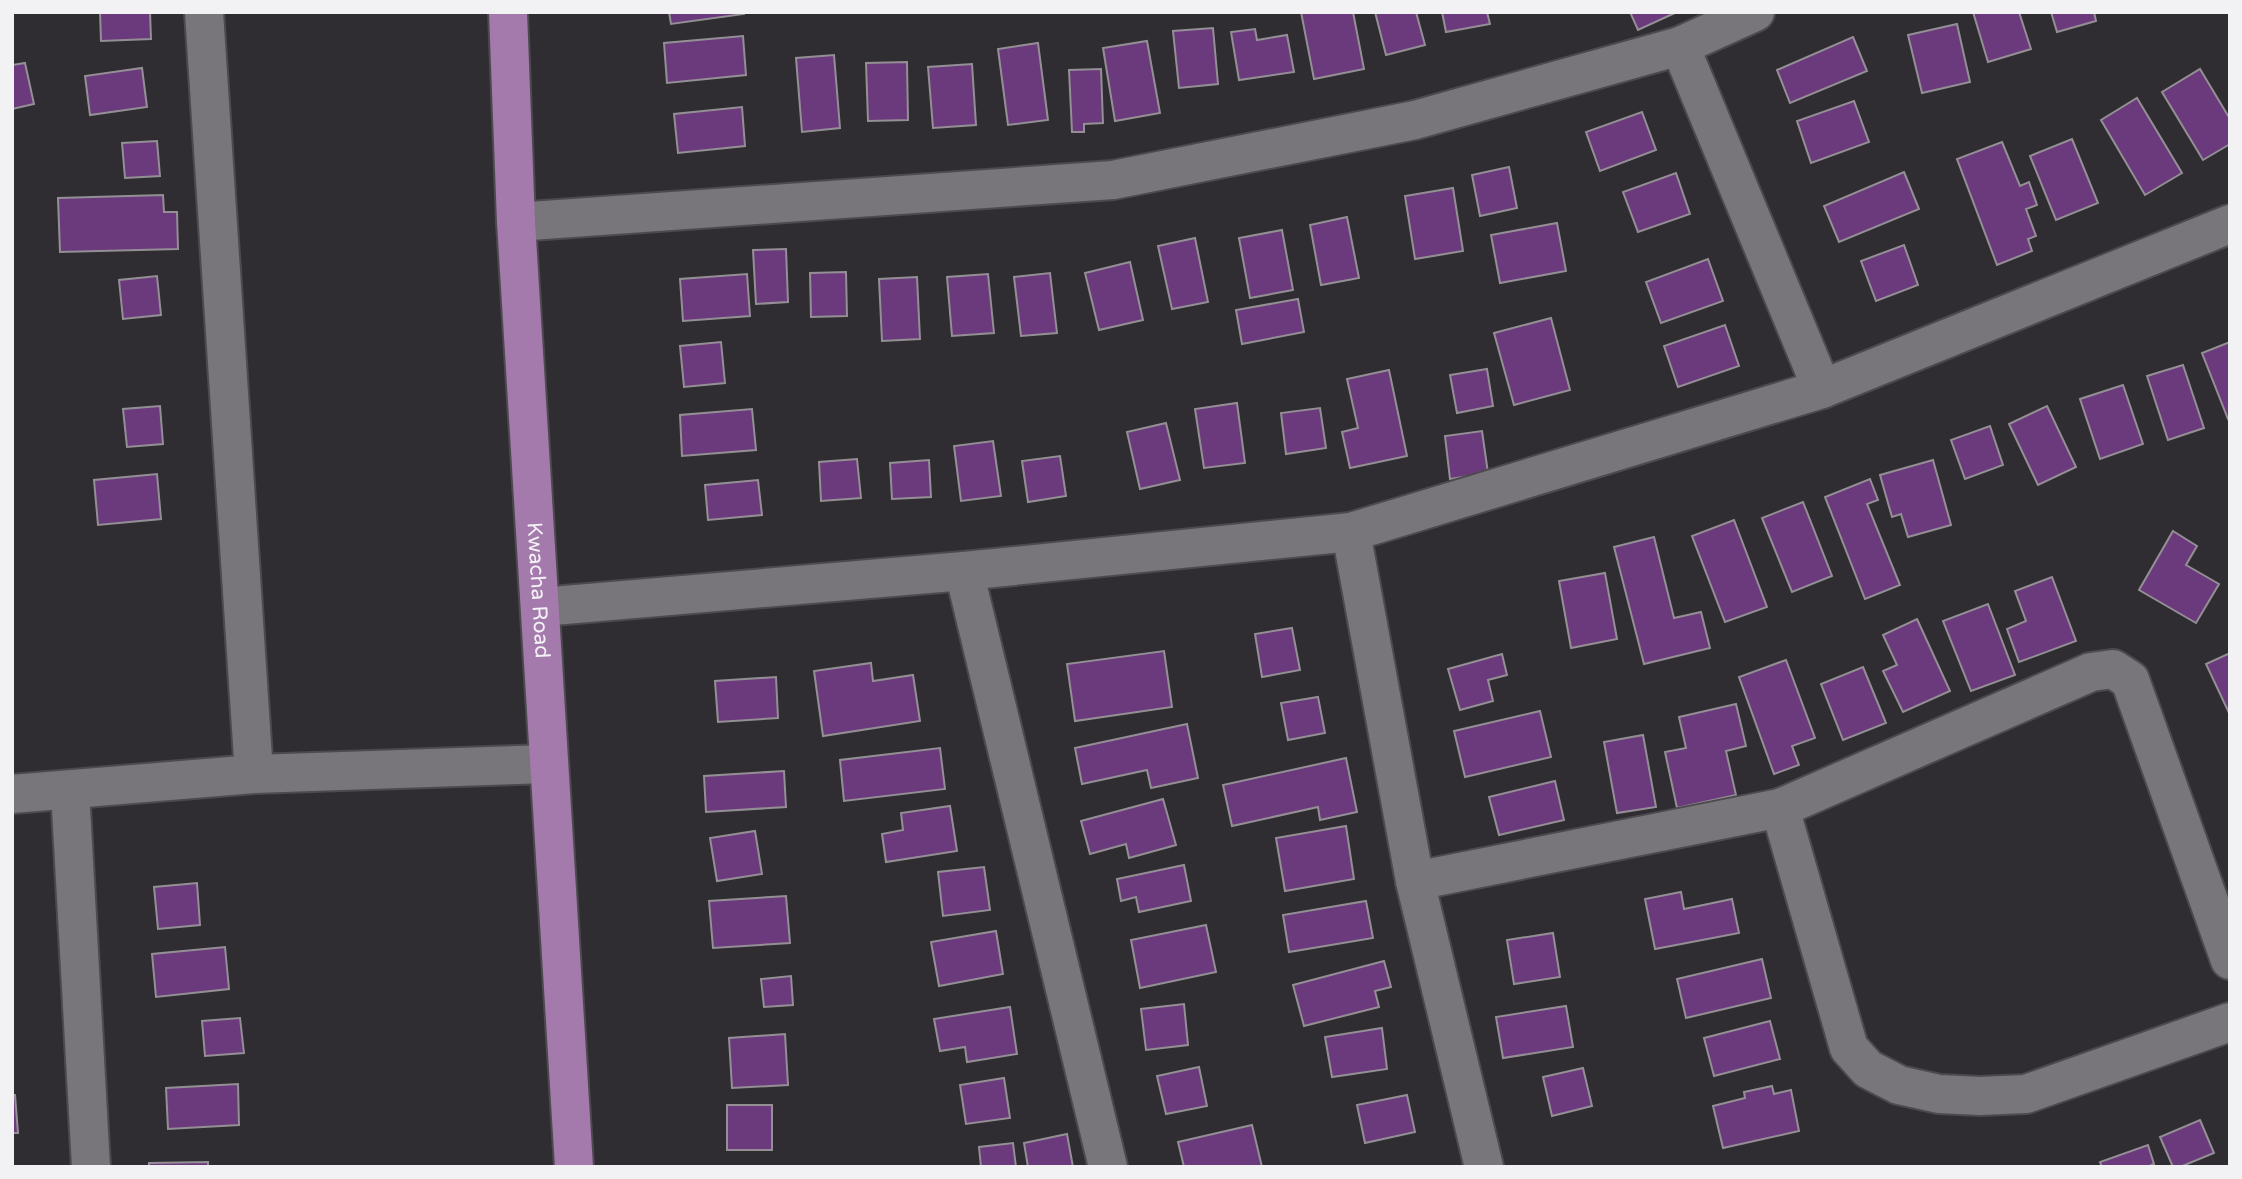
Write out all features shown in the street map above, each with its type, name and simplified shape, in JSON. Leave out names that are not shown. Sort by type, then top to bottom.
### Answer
[{"type":"main road","name":"Kwacha Road","points":[[508,12],[516,222],[574,1167]]},
{"type":"street","points":[[204,12],[254,774]]},
{"type":"street","points":[[516,222],[1113,180],[1415,120],[1680,46],[1755,12]]},
{"type":"street","points":[[1680,46],[1822,388]]},
{"type":"street","points":[[541,607],[964,571],[1351,532],[1822,388],[2230,224]]},
{"type":"street","points":[[1351,532],[1415,881],[1472,1164]]},
{"type":"street","points":[[964,571],[1108,1167]]},
{"type":"street","points":[[1415,881],[1780,808],[2091,672],[2113,669],[2130,680],[2230,960]]},
{"type":"street","points":[[12,794],[254,774],[548,764]]},
{"type":"street","points":[[70,790],[91,1167]]},
{"type":"street","points":[[1780,808],[1849,1048],[1868,1069],[1899,1085],[1939,1094],[2026,1094],[2230,1022]]},
{"type":"building","points":[[100,12],[150,12],[151,39],[101,41]]},
{"type":"building","points":[[669,12],[744,12],[744,14],[671,24]]},
{"type":"building","points":[[1301,12],[1353,12],[1364,69],[1314,79]]},
{"type":"building","points":[[1375,12],[1416,12],[1425,45],[1386,55]]},
{"type":"building","points":[[1442,12],[1487,12],[1490,24],[1446,32]]},
{"type":"building","points":[[1630,12],[1677,12],[1638,30]]},
{"type":"building","points":[[1973,12],[2019,12],[2031,49],[1988,62]]},
{"type":"building","points":[[2051,12],[2094,12],[2096,21],[2057,32]]},
{"type":"building","points":[[1957,24],[1970,82],[1922,93],[1908,35]]},
{"type":"building","points":[[1213,28],[1218,84],[1179,88],[1173,31]]},
{"type":"building","points":[[1255,29],[1257,40],[1287,35],[1294,72],[1239,80],[1231,32]]},
{"type":"building","points":[[743,36],[746,75],[667,83],[664,43]]},
{"type":"building","points":[[1853,37],[1867,71],[1790,103],[1777,70]]},
{"type":"building","points":[[1147,41],[1160,113],[1115,121],[1103,48]]},
{"type":"building","points":[[1038,43],[1048,120],[1008,125],[998,49]]},
{"type":"building","points":[[834,55],[840,128],[802,132],[796,58]]},
{"type":"building","points":[[907,62],[908,120],[868,121],[866,63]]},
{"type":"building","points":[[25,63],[34,104],[12,109],[12,65]]},
{"type":"building","points":[[972,64],[976,125],[933,128],[928,67]]},
{"type":"building","points":[[142,68],[147,107],[90,115],[85,76]]},
{"type":"building","points":[[1101,69],[1103,123],[1084,124],[1084,132],[1072,132],[1069,70]]},
{"type":"building","points":[[2200,69],[2230,119],[2230,144],[2203,160],[2162,92]]},
{"type":"building","points":[[2137,98],[2182,173],[2145,195],[2101,120]]},
{"type":"building","points":[[1854,101],[1869,142],[1811,163],[1797,121]]},
{"type":"building","points":[[742,107],[745,146],[678,153],[674,114]]},
{"type":"building","points":[[1642,112],[1656,150],[1600,171],[1586,132]]},
{"type":"building","points":[[2072,139],[2098,203],[2056,220],[2030,156]]},
{"type":"building","points":[[157,141],[160,176],[125,178],[122,143]]},
{"type":"building","points":[[2002,142],[2020,186],[2029,182],[2037,205],[2026,209],[2036,236],[2028,239],[2032,251],[1997,265],[1957,159]]},
{"type":"building","points":[[1509,167],[1517,208],[1480,216],[1472,175]]},
{"type":"building","points":[[1904,172],[1919,209],[1839,242],[1824,206]]},
{"type":"building","points":[[1676,173],[1690,214],[1638,232],[1623,192]]},
{"type":"building","points":[[1453,188],[1463,251],[1415,259],[1405,196]]},
{"type":"building","points":[[163,195],[164,212],[177,212],[178,249],[60,252],[58,198]]},
{"type":"building","points":[[1347,217],[1359,278],[1321,285],[1310,225]]},
{"type":"building","points":[[1557,223],[1566,271],[1500,283],[1491,235]]},
{"type":"building","points":[[1282,230],[1293,290],[1250,298],[1239,238]]},
{"type":"building","points":[[1195,238],[1208,302],[1172,309],[1158,246]]},
{"type":"building","points":[[1904,245],[1918,285],[1876,301],[1861,261]]},
{"type":"building","points":[[786,249],[788,302],[756,304],[753,250]]},
{"type":"building","points":[[1708,259],[1723,301],[1661,323],[1646,282]]},
{"type":"building","points":[[1130,262],[1143,320],[1099,330],[1085,273]]},
{"type":"building","points":[[846,272],[847,316],[811,317],[810,273]]},
{"type":"building","points":[[1050,273],[1057,333],[1021,336],[1014,277]]},
{"type":"building","points":[[747,274],[750,316],[683,321],[680,279]]},
{"type":"building","points":[[988,274],[994,333],[952,336],[947,277]]},
{"type":"building","points":[[157,276],[161,315],[123,319],[119,280]]},
{"type":"building","points":[[917,277],[920,339],[882,341],[879,279]]},
{"type":"building","points":[[1298,299],[1304,332],[1242,344],[1236,310]]},
{"type":"building","points":[[1551,318],[1570,390],[1514,405],[1494,333]]},
{"type":"building","points":[[1725,325],[1739,366],[1678,387],[1664,346]]},
{"type":"building","points":[[721,342],[725,383],[684,387],[680,346]]},
{"type":"building","points":[[2230,342],[2230,418],[2228,419],[2202,353]]},
{"type":"building","points":[[2183,365],[2204,428],[2168,440],[2147,376]]},
{"type":"building","points":[[1487,369],[1493,406],[1457,413],[1450,375]]},
{"type":"building","points":[[1389,370],[1407,456],[1350,468],[1342,432],[1358,428],[1347,379]]},
{"type":"building","points":[[2123,385],[2143,444],[2100,459],[2080,399]]},
{"type":"building","points":[[1237,403],[1245,463],[1204,468],[1195,409]]},
{"type":"building","points":[[160,406],[163,444],[127,447],[123,409]]},
{"type":"building","points":[[2047,406],[2076,467],[2038,485],[2009,424]]},
{"type":"building","points":[[1320,408],[1326,448],[1286,454],[1281,413]]},
{"type":"building","points":[[752,409],[756,450],[682,456],[680,415]]},
{"type":"building","points":[[1166,423],[1180,480],[1140,489],[1127,432]]},
{"type":"building","points":[[1990,426],[2003,465],[1965,479],[1951,440]]},
{"type":"building","points":[[1482,431],[1488,473],[1450,479],[1445,436]]},
{"type":"building","points":[[993,441],[1001,496],[961,501],[954,446]]},
{"type":"building","points":[[1060,456],[1066,496],[1028,502],[1022,461]]},
{"type":"building","points":[[857,459],[861,498],[821,501],[819,462]]},
{"type":"building","points":[[929,460],[931,497],[892,499],[890,463]]},
{"type":"building","points":[[1933,460],[1951,525],[1908,537],[1901,514],[1892,517],[1880,475]]},
{"type":"building","points":[[157,474],[161,519],[98,525],[94,480]]},
{"type":"building","points":[[1870,479],[1878,500],[1867,504],[1900,585],[1865,599],[1825,497]]},
{"type":"building","points":[[758,480],[762,515],[708,520],[705,485]]},
{"type":"building","points":[[1803,502],[1832,576],[1792,592],[1762,518]]},
{"type":"building","points":[[1734,520],[1767,607],[1725,622],[1692,536]]},
{"type":"building","points":[[2173,531],[2197,546],[2186,565],[2219,584],[2196,623],[2139,590]]},
{"type":"building","points":[[1654,537],[1674,618],[1701,612],[1710,648],[1644,664],[1614,547]]},
{"type":"building","points":[[1605,573],[1617,639],[1571,648],[1559,581]]},
{"type":"building","points":[[2052,577],[2076,641],[2019,662],[2007,629],[2026,621],[2015,591]]},
{"type":"building","points":[[1988,604],[2015,675],[1971,691],[1943,621]]},
{"type":"building","points":[[1917,619],[1950,691],[1903,712],[1883,671],[1897,665],[1883,635]]},
{"type":"building","points":[[1292,628],[1300,670],[1262,677],[1255,634]]},
{"type":"building","points":[[1164,651],[1172,707],[1075,721],[1067,664]]},
{"type":"building","points":[[2230,653],[2230,715],[2206,664]]},
{"type":"building","points":[[1502,654],[1507,675],[1488,680],[1493,701],[1460,710],[1448,669]]},
{"type":"building","points":[[1786,660],[1815,738],[1792,746],[1799,765],[1774,774],[1739,677]]},
{"type":"building","points":[[871,663],[873,681],[913,675],[920,721],[823,736],[814,671]]},
{"type":"building","points":[[1863,667],[1886,723],[1843,740],[1821,684]]},
{"type":"building","points":[[776,677],[778,718],[718,722],[715,681]]},
{"type":"building","points":[[1318,697],[1325,733],[1288,740],[1281,703]]},
{"type":"building","points":[[1736,704],[1746,746],[1726,751],[1736,795],[1677,808],[1665,752],[1686,748],[1679,717]]},
{"type":"building","points":[[1540,711],[1551,757],[1465,777],[1454,731]]},
{"type":"building","points":[[1187,724],[1198,778],[1151,788],[1147,770],[1082,784],[1075,748]]},
{"type":"building","points":[[1643,735],[1656,807],[1617,813],[1604,742]]},
{"type":"building","points":[[940,748],[945,789],[844,801],[840,760]]},
{"type":"building","points":[[1346,758],[1357,812],[1320,820],[1318,807],[1232,826],[1223,785]]},
{"type":"building","points":[[784,771],[786,807],[706,812],[704,776]]},
{"type":"building","points":[[1555,781],[1564,820],[1499,835],[1489,797]]},
{"type":"building","points":[[1163,799],[1176,845],[1129,858],[1126,844],[1090,854],[1081,821]]},
{"type":"building","points":[[950,806],[957,851],[886,862],[882,834],[903,830],[901,813]]},
{"type":"building","points":[[1346,826],[1354,879],[1285,891],[1276,838]]},
{"type":"building","points":[[755,831],[762,874],[717,881],[710,838]]},
{"type":"building","points":[[1184,865],[1191,901],[1139,912],[1136,897],[1121,901],[1117,879]]},
{"type":"building","points":[[984,867],[990,910],[943,916],[938,872]]},
{"type":"building","points":[[197,883],[200,925],[158,929],[154,887]]},
{"type":"building","points":[[1681,892],[1684,909],[1732,899],[1739,933],[1655,949],[1645,899]]},
{"type":"building","points":[[786,896],[790,943],[713,948],[709,901]]},
{"type":"building","points":[[1366,901],[1373,938],[1289,952],[1283,915]]},
{"type":"building","points":[[1206,925],[1216,972],[1140,988],[1131,940]]},
{"type":"building","points":[[996,931],[1003,974],[939,986],[931,942]]},
{"type":"building","points":[[1553,933],[1560,977],[1514,984],[1507,940]]},
{"type":"building","points":[[225,947],[229,989],[156,997],[152,954]]},
{"type":"building","points":[[1762,959],[1771,998],[1686,1018],[1677,979]]},
{"type":"building","points":[[1384,961],[1391,987],[1375,991],[1379,1007],[1304,1026],[1293,985]]},
{"type":"building","points":[[791,976],[793,1005],[764,1007],[761,979]]},
{"type":"building","points":[[1184,1004],[1188,1045],[1146,1050],[1141,1009]]},
{"type":"building","points":[[1566,1006],[1573,1047],[1503,1058],[1496,1017]]},
{"type":"building","points":[[1010,1007],[1017,1054],[967,1062],[965,1047],[940,1051],[934,1019]]},
{"type":"building","points":[[240,1018],[244,1053],[205,1056],[202,1021]]},
{"type":"building","points":[[1770,1021],[1780,1059],[1714,1076],[1704,1038]]},
{"type":"building","points":[[1382,1028],[1387,1069],[1332,1077],[1325,1037]]},
{"type":"building","points":[[785,1034],[788,1085],[732,1088],[729,1038]]},
{"type":"building","points":[[1199,1067],[1207,1106],[1166,1114],[1157,1076]]},
{"type":"building","points":[[1583,1068],[1592,1106],[1552,1116],[1543,1077]]},
{"type":"building","points":[[1004,1078],[1010,1118],[966,1124],[960,1085]]},
{"type":"building","points":[[238,1084],[239,1125],[168,1129],[166,1088]]},
{"type":"building","points":[[1772,1086],[1774,1094],[1791,1090],[1799,1131],[1723,1148],[1713,1106],[1745,1098],[1744,1092]]},
{"type":"building","points":[[12,1095],[15,1095],[18,1133],[12,1133]]},
{"type":"building","points":[[1407,1095],[1415,1132],[1365,1143],[1357,1105]]},
{"type":"building","points":[[727,1105],[772,1105],[772,1150],[727,1150]]},
{"type":"building","points":[[2200,1120],[2214,1153],[2180,1167],[2173,1167],[2160,1137]]},
{"type":"building","points":[[1252,1125],[1262,1167],[1184,1167],[1178,1142]]},
{"type":"building","points":[[1067,1134],[1073,1167],[1028,1167],[1024,1143]]},
{"type":"building","points":[[1013,1143],[1016,1167],[981,1167],[979,1147]]},
{"type":"building","points":[[2148,1145],[2154,1164],[2147,1167],[2102,1167],[2100,1162]]},
{"type":"building","points":[[208,1162],[208,1167],[149,1167],[149,1163]]}]
